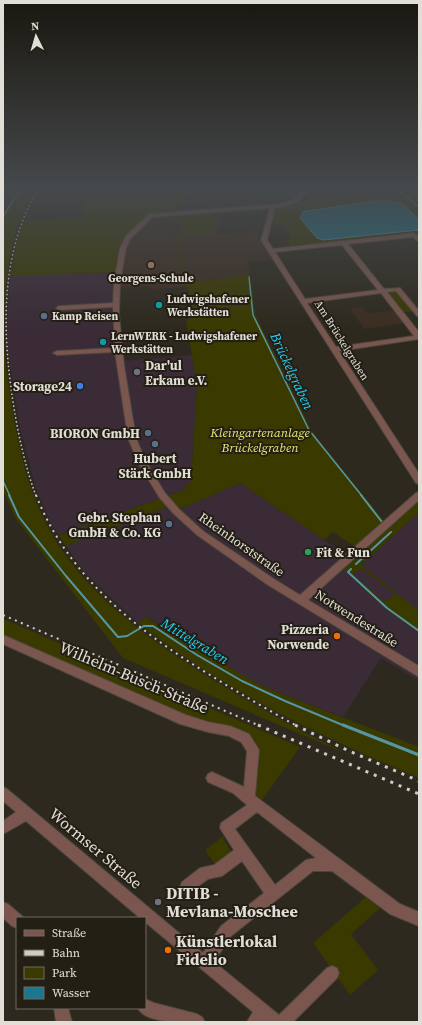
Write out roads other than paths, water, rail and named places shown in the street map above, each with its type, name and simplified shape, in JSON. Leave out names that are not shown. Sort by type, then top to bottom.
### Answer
[{"type":"street","name":"Rheinhorststraße","points":[[130,235],[123,248],[116,285],[116,305],[120,364],[132,438],[142,462],[162,495],[186,521],[222,549],[301,600]]},
{"type":"street","name":"Am Brückelgraben","points":[[265,235],[264,240],[419,481]]},
{"type":"street","points":[[271,251],[414,235],[419,240]]},
{"type":"street","points":[[344,243],[419,337]]},
{"type":"street","points":[[304,301],[398,289],[418,312]]},
{"type":"street","points":[[59,308],[116,305]]},
{"type":"street","points":[[400,313],[418,312]]},
{"type":"street","points":[[335,349],[419,337]]},
{"type":"street","points":[[57,353],[119,350]]},
{"type":"street","points":[[301,600],[419,495]]},
{"type":"street","name":"Notwendestraße","points":[[301,600],[419,672]]},
{"type":"street","name":"Wilhelm-Busch-Straße","points":[[3,639],[184,720],[208,727],[230,731],[245,738],[253,750],[253,801]]},
{"type":"street","points":[[212,778],[237,789],[334,864],[396,908],[419,919]]},
{"type":"street","name":"Wormser Straße","points":[[3,793],[205,963],[259,1017],[276,1022]]},
{"type":"street","points":[[253,801],[226,828],[274,895]]},
{"type":"street","points":[[3,828],[27,813]]},
{"type":"street","points":[[187,886],[205,873],[217,871],[243,852]]},
{"type":"street","points":[[205,963],[226,931],[311,865],[334,864]]},
{"type":"street","points":[[3,909],[16,920]]},
{"type":"street","points":[[282,1022],[332,973]]},
{"type":"street","points":[[146,1007],[151,1010],[197,1022]]},
{"type":"street","points":[[61,1009],[64,1022]]},
{"type":"water","points":[[314,235],[373,235],[323,240],[317,238]]},
{"type":"waterway","name":"Brückelgraben","points":[[249,277],[253,315],[309,430],[362,496]]},
{"type":"waterway","name":"Mittelgraben","points":[[3,481],[10,496]]},
{"type":"waterway","name":"Mittelgraben","points":[[9,495],[19,517],[66,576],[118,637],[127,636],[144,626],[153,626],[197,655],[242,681],[345,726]]},
{"type":"waterway","name":"Brückelgraben","points":[[361,495],[382,522]]},
{"type":"waterway","name":"Brückelgraben","points":[[356,564],[391,532]]},
{"type":"waterway","name":"Brückelgraben","points":[[351,569],[348,572],[387,608],[419,631]]},
{"type":"waterway","name":"Mittelgraben","points":[[343,725],[419,755]]},
{"type":"railway","points":[[18,235],[11,264],[7,292],[7,347],[9,374],[15,414],[25,462],[36,496]]},
{"type":"railway","points":[[36,495],[50,524],[67,552],[86,576],[108,599],[157,640],[183,658],[297,726]]},
{"type":"railway","points":[[3,615],[260,726]]},
{"type":"railway","points":[[258,725],[419,794]]},
{"type":"railway","points":[[297,726],[349,751],[419,781]]},
{"type":"place","name":"Georgens-Schule","points":[[151,265]]},
{"type":"place","name":"Ludwigshafener Werkstätten","points":[[159,305]]},
{"type":"place","name":"Kamp Reisen","points":[[44,316]]},
{"type":"place","name":"LernWERK - Ludwigshafener Werkstätten","points":[[103,342]]},
{"type":"place","name":"Dar'ul Erkam e.V.","points":[[137,372]]},
{"type":"place","name":"Storage24","points":[[80,386]]},
{"type":"place","name":"BIORON GmbH","points":[[148,433]]},
{"type":"place","name":"Hubert Stärk GmbH","points":[[155,444]]},
{"type":"place","name":"Gebr. Stephan GmbH & Co. KG","points":[[169,524]]},
{"type":"place","name":"Fit & Fun","points":[[308,552]]},
{"type":"place","name":"Pizzeria Norwende","points":[[337,636]]},
{"type":"place","name":"DITIB - Mevlana-Moschee","points":[[158,902]]},
{"type":"place","name":"Künstlerlokal Fidelio","points":[[168,950]]},
{"type":"park label","name":"Kleingartenanlage Brückelgraben","points":[[260,440]]}]
